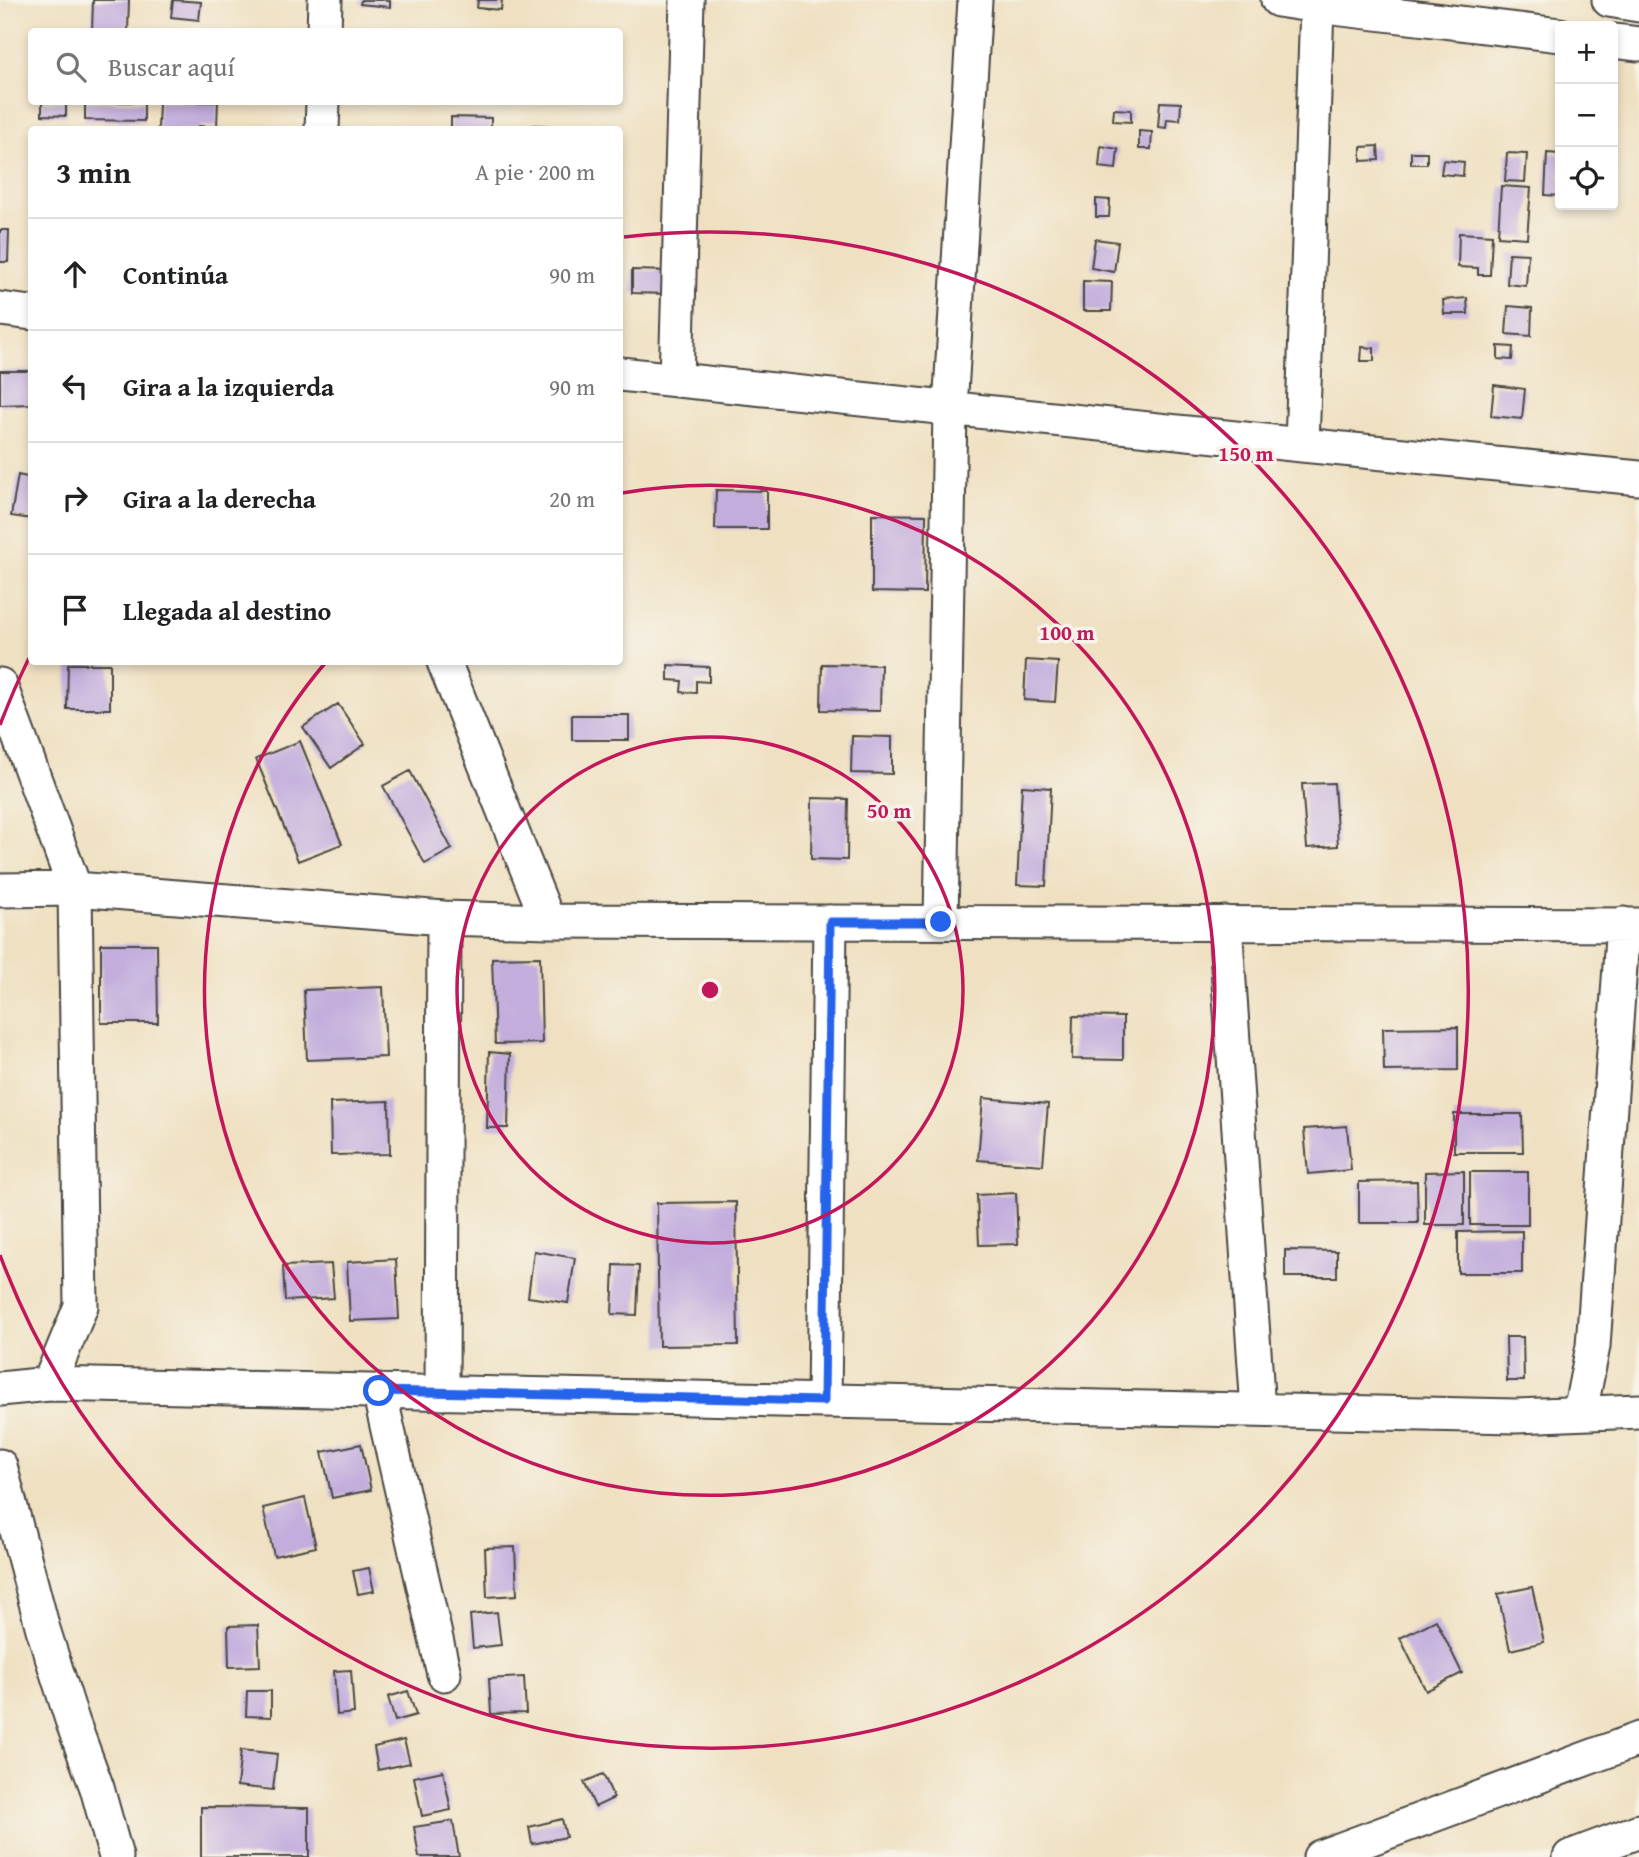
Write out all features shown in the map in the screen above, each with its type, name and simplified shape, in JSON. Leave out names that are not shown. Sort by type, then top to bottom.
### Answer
[{"type":"street","points":[[324,28],[325,0]]},
{"type":"street","points":[[676,380],[687,0]]},
{"type":"street","points":[[941,922],[950,409],[975,0]]},
{"type":"street","points":[[1278,0],[1555,34]]},
{"type":"street","points":[[1609,0],[1639,5]]},
{"type":"street","points":[[1302,445],[1317,6]]},
{"type":"street","points":[[1618,42],[1639,44]]},
{"type":"street","points":[[322,126],[323,105]]},
{"type":"street","points":[[0,309],[28,312]]},
{"type":"street","points":[[623,374],[1639,478]]},
{"type":"street","points":[[445,665],[548,921]]},
{"type":"street","points":[[0,685],[75,889],[80,1306],[48,1384]]},
{"type":"street","points":[[0,890],[75,889],[444,918],[548,921],[1631,925],[1593,1346],[1580,1412]]},
{"type":"street","points":[[442,1393],[444,918]]},
{"type":"street","points":[[824,1401],[830,922]]},
{"type":"street","points":[[1225,923],[1258,1410]]},
{"type":"street","points":[[0,1389],[48,1384],[1516,1416],[1639,1410]]},
{"type":"street","points":[[379,1391],[444,1674]]},
{"type":"street","points":[[0,1466],[43,1629],[97,1788],[116,1857]]},
{"type":"street","points":[[1321,1857],[1639,1739]]},
{"type":"street","points":[[1570,1857],[1639,1831]]},
{"type":"building","points":[[93,0],[129,0],[128,28],[92,28]]},
{"type":"building","points":[[173,0],[201,2],[199,20],[171,17]]},
{"type":"building","points":[[361,0],[390,0],[390,7],[360,4]]},
{"type":"building","points":[[478,0],[502,0],[501,10],[477,8]]},
{"type":"building","points":[[1160,102],[1181,103],[1180,120],[1167,119],[1166,128],[1158,127]]},
{"type":"building","points":[[42,105],[66,105],[66,116],[42,115]]},
{"type":"building","points":[[85,105],[144,105],[144,121],[85,120]]},
{"type":"building","points":[[159,105],[218,105],[217,126],[158,126]]},
{"type":"building","points":[[1114,109],[1131,110],[1131,122],[1113,121]]},
{"type":"building","points":[[451,117],[491,118],[491,126],[451,126]]},
{"type":"building","points":[[1139,131],[1152,132],[1151,149],[1139,149]]},
{"type":"building","points":[[1101,146],[1118,149],[1116,169],[1099,167]]},
{"type":"building","points":[[1378,146],[1379,160],[1361,161],[1361,147]]},
{"type":"building","points":[[1411,152],[1427,152],[1427,164],[1411,164]]},
{"type":"building","points":[[1507,153],[1527,154],[1525,182],[1505,181]]},
{"type":"building","points":[[1547,153],[1555,154],[1555,196],[1545,195]]},
{"type":"building","points":[[1443,160],[1464,162],[1463,176],[1441,174]]},
{"type":"building","points":[[1501,186],[1531,188],[1527,238],[1498,236]]},
{"type":"building","points":[[1096,199],[1110,200],[1109,217],[1096,217]]},
{"type":"building","points":[[0,230],[9,230],[8,262],[0,262]]},
{"type":"building","points":[[1459,233],[1492,235],[1490,275],[1478,275],[1478,268],[1458,267]]},
{"type":"building","points":[[1095,239],[1118,242],[1114,272],[1091,268]]},
{"type":"building","points":[[1509,253],[1528,254],[1526,286],[1507,284]]},
{"type":"building","points":[[632,270],[669,271],[669,294],[632,293]]},
{"type":"building","points":[[1083,281],[1112,282],[1111,311],[1083,311]]},
{"type":"building","points":[[1467,298],[1468,314],[1444,314],[1443,300]]},
{"type":"building","points":[[1508,306],[1532,308],[1531,336],[1506,334]]},
{"type":"building","points":[[1498,346],[1513,347],[1512,360],[1498,359]]},
{"type":"building","points":[[1362,347],[1374,348],[1374,361],[1361,361]]},
{"type":"building","points":[[0,371],[28,371],[28,404],[0,405]]},
{"type":"building","points":[[1494,385],[1525,389],[1522,419],[1491,416]]},
{"type":"building","points":[[18,475],[28,477],[28,518],[11,516]]},
{"type":"building","points":[[716,490],[767,491],[767,529],[715,529]]},
{"type":"building","points":[[872,514],[926,515],[925,593],[872,592]]},
{"type":"building","points":[[1026,660],[1058,662],[1055,702],[1024,700]]},
{"type":"building","points":[[822,664],[881,665],[880,711],[821,710]]},
{"type":"building","points":[[68,665],[110,665],[110,709],[67,709]]},
{"type":"building","points":[[668,665],[709,667],[709,682],[696,681],[696,693],[681,692],[682,681],[668,680]]},
{"type":"building","points":[[338,704],[365,744],[331,768],[303,727]]},
{"type":"building","points":[[572,715],[629,715],[629,740],[572,740]]},
{"type":"building","points":[[852,736],[892,737],[892,774],[851,773]]},
{"type":"building","points":[[300,741],[342,844],[298,861],[256,759]]},
{"type":"building","points":[[410,771],[452,849],[425,864],[383,786]]},
{"type":"building","points":[[1334,783],[1338,846],[1307,848],[1302,784]]},
{"type":"building","points":[[1022,786],[1051,788],[1046,886],[1017,885]]},
{"type":"building","points":[[812,798],[848,799],[847,860],[811,859]]},
{"type":"building","points":[[101,944],[157,944],[158,1023],[101,1023]]},
{"type":"building","points":[[540,957],[542,1043],[495,1044],[492,958]]},
{"type":"building","points":[[383,987],[386,1057],[307,1060],[304,990]]},
{"type":"building","points":[[1073,1016],[1123,1017],[1123,1060],[1072,1059]]},
{"type":"building","points":[[1458,1027],[1458,1070],[1384,1071],[1383,1028]]},
{"type":"building","points":[[489,1052],[510,1054],[508,1128],[487,1128]]},
{"type":"building","points":[[983,1098],[1048,1104],[1043,1165],[978,1160]]},
{"type":"building","points":[[389,1101],[390,1154],[331,1155],[330,1103]]},
{"type":"building","points":[[1454,1114],[1522,1114],[1523,1152],[1454,1152]]},
{"type":"building","points":[[1347,1126],[1351,1170],[1308,1174],[1304,1129]]},
{"type":"building","points":[[1464,1171],[1464,1225],[1425,1225],[1425,1172]]},
{"type":"building","points":[[1470,1172],[1528,1172],[1528,1225],[1470,1225]]},
{"type":"building","points":[[1417,1181],[1418,1223],[1359,1223],[1359,1182]]},
{"type":"building","points":[[1016,1193],[1018,1244],[979,1245],[977,1195]]},
{"type":"building","points":[[736,1202],[738,1345],[659,1346],[657,1203]]},
{"type":"building","points":[[1522,1231],[1522,1273],[1458,1273],[1458,1232]]},
{"type":"building","points":[[1285,1250],[1337,1251],[1337,1277],[1285,1277]]},
{"type":"building","points":[[534,1251],[575,1258],[568,1303],[528,1297]]},
{"type":"building","points":[[396,1259],[399,1319],[350,1321],[347,1262]]},
{"type":"building","points":[[331,1264],[334,1298],[285,1301],[283,1266]]},
{"type":"building","points":[[614,1265],[639,1266],[637,1315],[612,1314]]},
{"type":"building","points":[[1506,1337],[1523,1337],[1524,1381],[1507,1381]]},
{"type":"building","points":[[361,1444],[371,1490],[332,1498],[322,1452]]},
{"type":"building","points":[[305,1498],[316,1547],[274,1556],[263,1508]]},
{"type":"building","points":[[515,1547],[517,1595],[487,1597],[485,1548]]},
{"type":"building","points":[[369,1568],[374,1591],[358,1594],[353,1571]]},
{"type":"building","points":[[1532,1587],[1544,1642],[1510,1650],[1498,1594]]},
{"type":"building","points":[[497,1612],[501,1645],[473,1648],[470,1615]]},
{"type":"building","points":[[1436,1620],[1462,1673],[1426,1691],[1400,1638]]},
{"type":"building","points":[[258,1625],[260,1666],[229,1667],[228,1626]]},
{"type":"building","points":[[351,1670],[354,1713],[337,1715],[334,1671]]},
{"type":"building","points":[[524,1677],[526,1713],[491,1714],[489,1679]]},
{"type":"building","points":[[247,1691],[271,1691],[271,1717],[246,1716]]},
{"type":"building","points":[[408,1691],[416,1715],[395,1721],[388,1697]]},
{"type":"building","points":[[404,1740],[410,1763],[378,1770],[374,1747]]},
{"type":"building","points":[[241,1750],[277,1754],[273,1790],[237,1786]]},
{"type":"building","points":[[443,1771],[451,1810],[422,1816],[414,1777]]},
{"type":"building","points":[[603,1774],[614,1798],[595,1807],[584,1782]]},
{"type":"building","points":[[201,1807],[309,1808],[309,1857],[201,1857]]},
{"type":"building","points":[[562,1819],[566,1837],[532,1844],[529,1827]]},
{"type":"building","points":[[453,1821],[459,1857],[419,1857],[414,1827]]},
{"type":"route","points":[[379,1391],[824,1401],[830,922],[941,922]]}]
